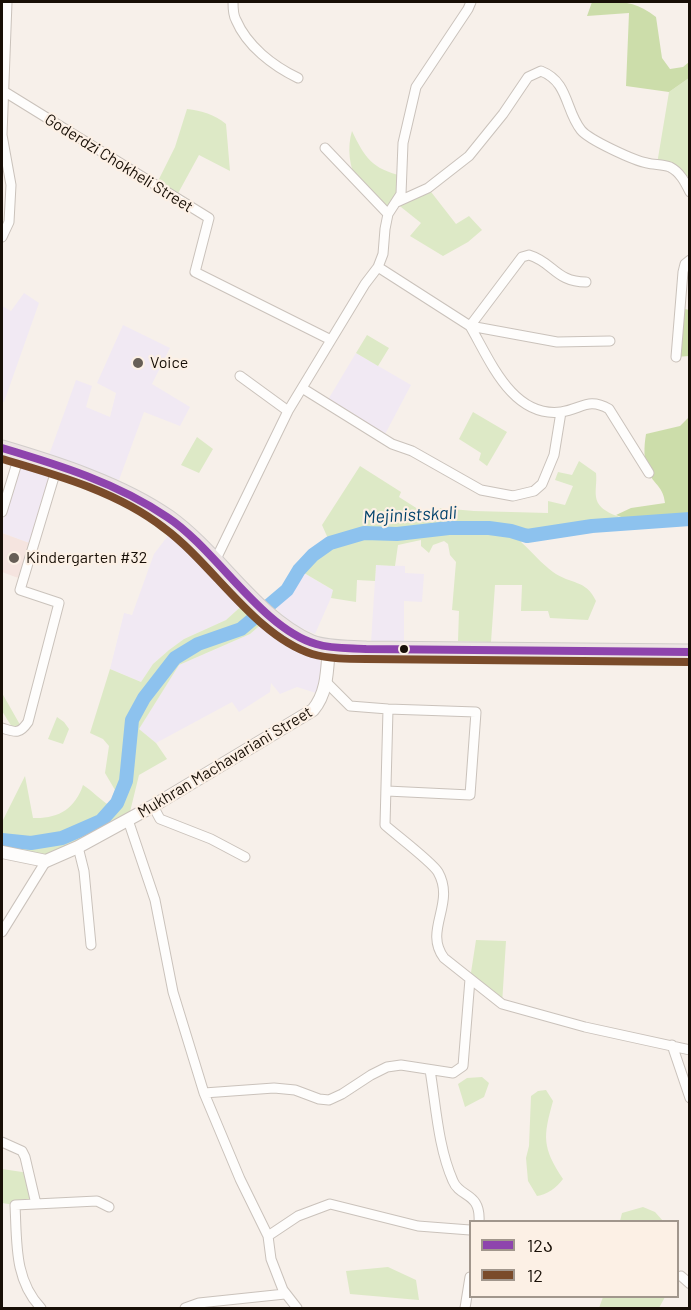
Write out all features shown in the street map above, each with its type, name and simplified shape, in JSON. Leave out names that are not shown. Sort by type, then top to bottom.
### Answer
[{"type":"highway","points":[[2,448],[128,493],[171,519],[216,559],[278,622],[313,643],[366,649],[690,652]]},
{"type":"street","points":[[2,237],[9,222],[11,185],[2,135],[5,92],[4,27],[7,2]]},
{"type":"street","points":[[232,2],[235,19],[246,37],[279,69],[298,78]]},
{"type":"street","points":[[216,559],[288,411],[365,284],[378,267],[388,214],[401,194],[403,143],[416,87],[471,2]]},
{"type":"street","points":[[395,203],[428,188],[469,156],[503,114],[528,77],[541,71],[554,79],[563,90],[581,131],[590,138],[638,160],[669,167],[682,176],[690,192]]},
{"type":"street","name":"Goderdzi Chokheli Street","points":[[5,92],[209,218],[195,272],[331,340]]},
{"type":"street","points":[[325,148],[388,214]]},
{"type":"street","points":[[470,326],[522,257],[529,255],[536,257],[561,277],[575,282],[586,282]]},
{"type":"street","points":[[676,357],[683,272],[685,264],[690,260]]},
{"type":"street","points":[[378,267],[470,326],[557,342],[610,341]]},
{"type":"street","points":[[470,326],[506,388],[524,404],[540,410],[561,412],[583,404],[598,403],[609,410],[649,473]]},
{"type":"street","points":[[240,376],[288,411]]},
{"type":"street","points":[[302,388],[392,444],[412,451],[481,490],[513,496],[534,491],[542,484],[554,454],[561,412]]},
{"type":"street","points":[[2,512],[20,453]]},
{"type":"street","points":[[2,728],[16,734],[28,722],[59,603],[20,590],[57,467]]},
{"type":"street","name":"Mukhran Machavariani Street","points":[[46,861],[78,847],[153,806],[313,710],[320,703],[326,682],[329,646]]},
{"type":"street","points":[[326,682],[350,706],[388,710],[476,712],[470,795],[387,791]]},
{"type":"street","points":[[388,710],[385,825],[438,872],[444,890],[441,915],[435,936],[437,948],[444,958],[502,1004],[585,1027],[690,1050]]},
{"type":"street","points":[[153,806],[160,819],[211,839],[245,857]]},
{"type":"street","points":[[128,820],[155,900],[178,1012],[204,1093],[240,1179],[268,1236],[271,1259],[285,1293],[297,1308]]},
{"type":"street","points":[[78,847],[84,872],[91,945]]},
{"type":"street","points":[[2,852],[46,861],[2,932]]},
{"type":"street","points":[[204,1093],[274,1088],[295,1090],[318,1099],[329,1100],[342,1095],[387,1067],[400,1065],[453,1073],[463,1066],[470,979]]},
{"type":"street","points":[[672,1045],[690,1098]]},
{"type":"street","points":[[430,1070],[446,1165],[454,1185],[474,1199],[480,1214],[479,1220]]},
{"type":"street","points":[[2,1142],[22,1151],[36,1204]]},
{"type":"street","points":[[41,1308],[32,1299],[19,1268],[15,1205],[97,1201],[109,1207]]},
{"type":"street","points":[[268,1236],[298,1216],[330,1204],[418,1226],[469,1230]]},
{"type":"street","points":[[681,1276],[690,1284]]},
{"type":"street","points":[[465,1308],[469,1287]]},
{"type":"street","points":[[185,1308],[199,1303],[285,1293]]},
{"type":"shaded area","points":[[24,293],[39,303],[4,402],[2,401],[2,306],[11,311]]},
{"type":"shaded area","points":[[123,325],[170,348],[152,384],[190,407],[180,426],[144,412],[119,480],[49,455],[76,380],[92,386],[86,407],[110,417],[116,393],[97,383]]},
{"type":"shaded area","points":[[356,353],[411,385],[383,438],[326,403]]},
{"type":"shaded area","points":[[20,459],[53,473],[32,544],[2,533],[2,525]]},
{"type":"shaded area","points":[[173,529],[246,602],[226,620],[184,639],[169,650],[153,664],[141,682],[110,669],[124,613],[132,615],[154,554]]},
{"type":"shaded area","name":"Kindergarten #32","points":[[2,533],[32,544],[21,579],[2,572]]},
{"type":"shaded area","points":[[376,565],[405,566],[405,573],[424,574],[422,602],[404,601],[404,642],[371,642]]},
{"type":"shaded area","points":[[299,570],[334,591],[315,634],[290,623],[272,604],[287,590]]},
{"type":"shaded area","points":[[264,622],[290,642],[319,657],[323,671],[316,693],[297,687],[280,694],[271,683],[270,692],[239,712],[232,702],[156,743],[139,729],[179,665],[250,634]]},
{"type":"green space","points":[[592,2],[626,3],[640,7],[656,17],[662,58],[670,69],[683,67],[689,62],[689,78],[669,92],[626,86],[629,13],[587,16]]},
{"type":"green space","points":[[689,78],[689,176],[682,176],[657,164],[669,92]]},
{"type":"green space","points":[[187,109],[208,114],[226,124],[230,171],[199,155],[176,197],[156,185],[175,147]]},
{"type":"green space","points":[[352,131],[371,161],[384,170],[403,176],[396,202],[428,188],[456,224],[469,216],[482,230],[468,242],[443,256],[410,236],[421,223],[396,203],[388,214],[358,183],[350,157]]},
{"type":"green space","points":[[680,308],[689,310],[689,356],[676,357]]},
{"type":"green space","points":[[367,335],[389,348],[378,366],[356,353]]},
{"type":"green space","points":[[473,412],[507,432],[487,466],[479,460],[481,453],[459,439]]},
{"type":"green space","points":[[689,417],[689,519],[634,522],[616,515],[631,508],[665,503],[661,489],[647,468],[644,448],[646,434],[680,426]]},
{"type":"green space","points":[[197,437],[213,449],[199,473],[181,465]]},
{"type":"green space","points":[[579,461],[596,473],[596,497],[601,507],[611,514],[634,522],[527,536],[521,542],[553,572],[588,589],[596,601],[588,620],[550,618],[548,611],[521,611],[522,585],[495,585],[491,642],[458,641],[459,611],[452,610],[456,562],[450,555],[448,544],[444,541],[433,545],[429,553],[421,546],[421,540],[398,545],[395,566],[376,565],[375,581],[357,580],[356,602],[331,598],[333,590],[299,570],[313,555],[330,543],[322,525],[360,466],[401,492],[399,497],[432,518],[440,508],[548,513],[548,501],[565,505],[573,486],[555,480],[558,472],[572,475]]},
{"type":"green space","points":[[246,602],[264,622],[250,634],[179,665],[139,729],[156,743],[167,759],[139,775],[128,820],[46,861],[2,853],[2,822],[25,776],[33,818],[50,817],[64,811],[75,800],[83,785],[109,805],[115,790],[105,773],[109,746],[103,739],[90,733],[110,669],[141,682],[153,664],[169,650],[184,639],[226,620]]},
{"type":"green space","points":[[613,658],[689,660],[689,666],[616,665]]},
{"type":"green space","points":[[2,693],[23,730],[15,732],[2,711]]},
{"type":"green space","points":[[57,717],[69,729],[63,744],[48,739]]},
{"type":"green space","points":[[476,940],[506,941],[502,1004],[470,979]]},
{"type":"green space","points":[[482,1077],[489,1083],[484,1097],[465,1107],[458,1084],[467,1078]]},
{"type":"green space","points":[[546,1090],[553,1101],[547,1124],[546,1142],[551,1158],[563,1179],[552,1190],[537,1196],[528,1181],[526,1158],[529,1146],[531,1096],[538,1091]]},
{"type":"green space","points":[[2,1169],[29,1173],[36,1204],[2,1203]]},
{"type":"green space","points":[[643,1207],[655,1212],[662,1220],[620,1220],[622,1213]]},
{"type":"green space","points":[[388,1267],[416,1280],[419,1300],[350,1294],[346,1271]]},
{"type":"green space","points":[[602,1298],[664,1298],[659,1308],[599,1308]]},
{"type":"waterway","name":"Mejinistskali","points":[[2,840],[31,843],[62,838],[101,821],[117,803],[126,781],[132,720],[144,698],[175,658],[198,644],[241,629],[287,590],[299,570],[313,555],[330,543],[364,533],[397,534],[449,528],[489,528],[527,536],[592,526],[690,519]]},
{"type":"transit line","name":"12ა","points":[[2,448],[87,476],[148,505],[185,531],[276,622],[316,644],[334,648],[366,649],[690,652]]},
{"type":"transit line","name":"12","points":[[2,459],[86,486],[146,515],[182,543],[272,632],[291,645],[312,654],[352,659],[690,662]]},
{"type":"place","name":"Voice","points":[[138,363]]},
{"type":"place","name":"Kindergarten #32","points":[[14,558]]}]
